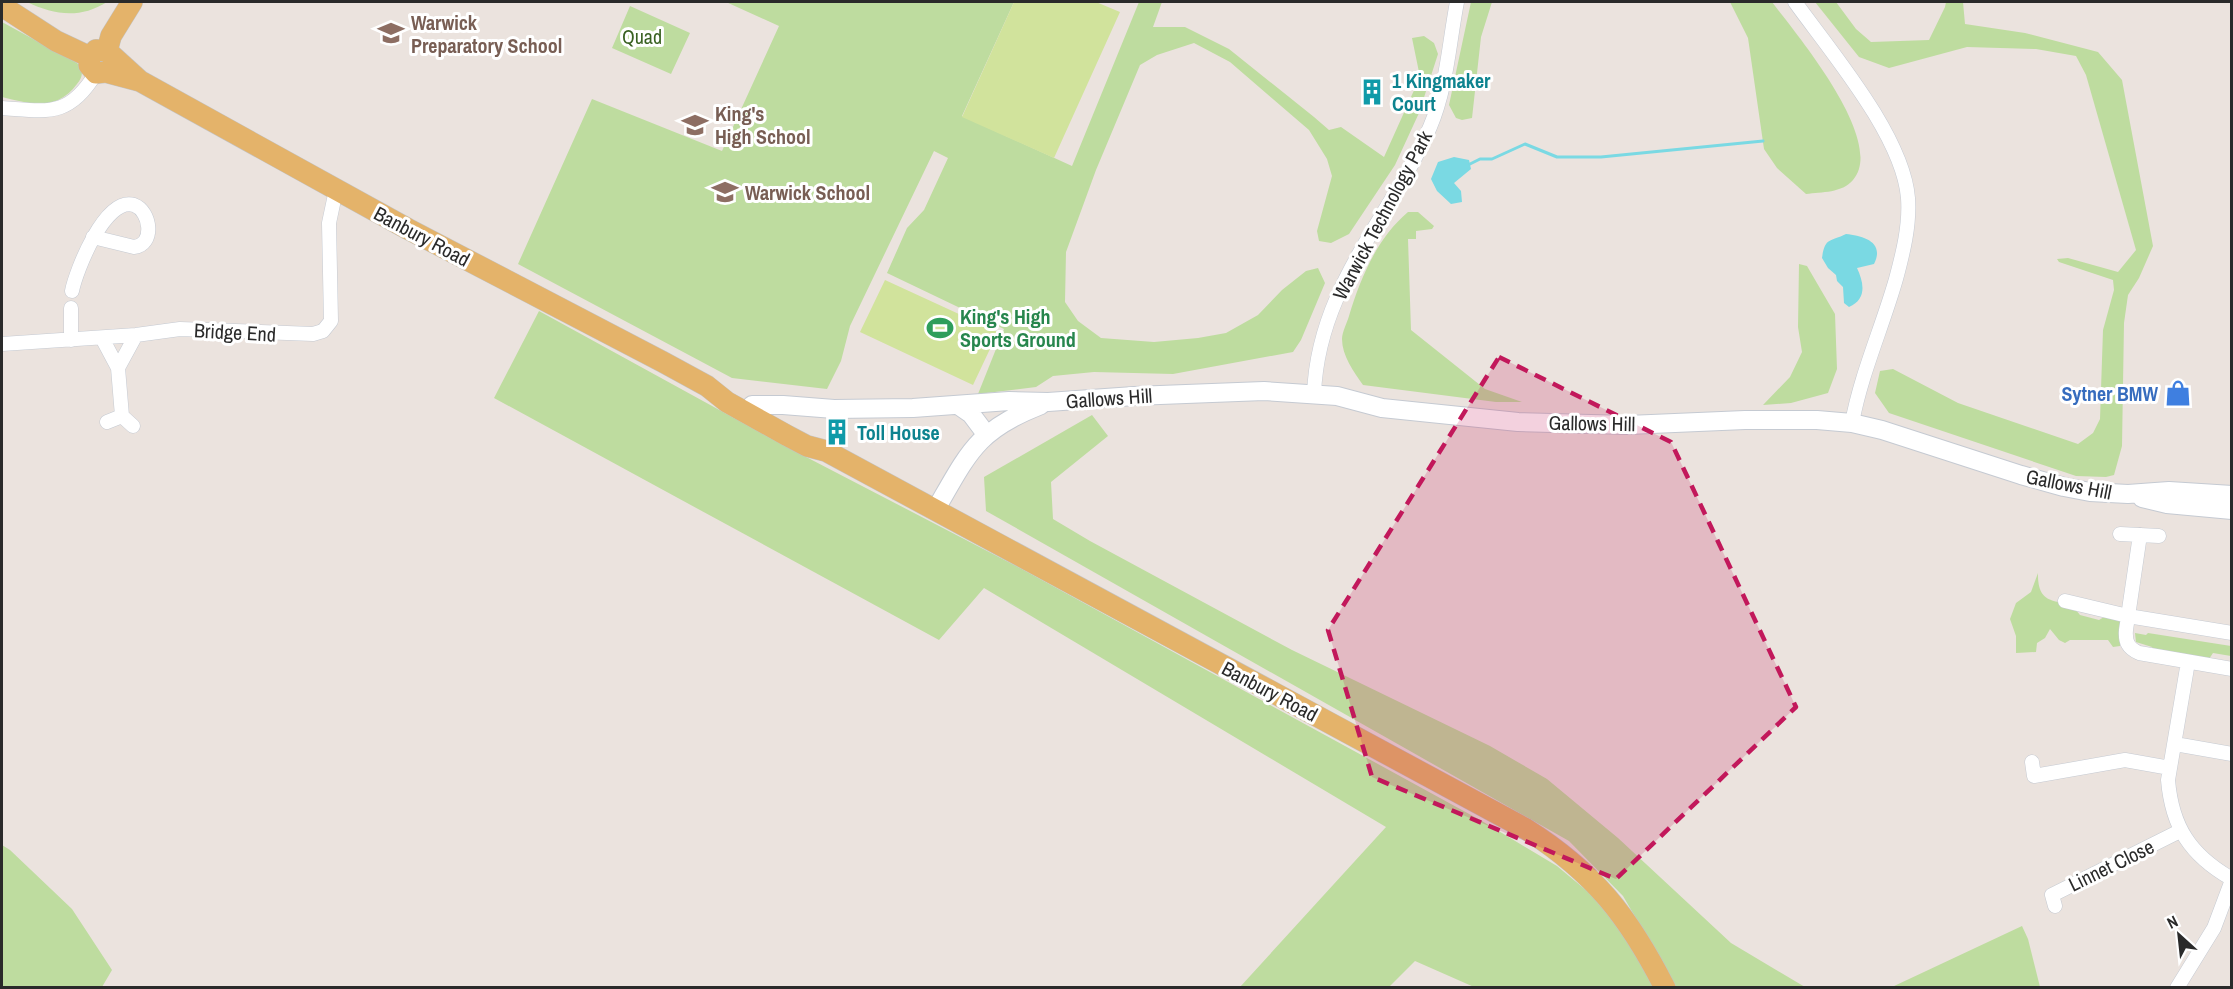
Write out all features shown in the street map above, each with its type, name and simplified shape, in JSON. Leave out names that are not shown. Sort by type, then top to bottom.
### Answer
[{"type":"main road","points":[[102,62],[111,36],[132,2]]},
{"type":"main road","name":"Banbury Road","points":[[2,6],[56,41],[140,81],[336,190],[707,386],[727,402],[788,436],[807,446],[826,451],[936,509],[1509,819],[1544,840],[1584,872],[1611,901],[1636,935],[1665,987]]},
{"type":"main road","name":"Banbury Road","points":[[707,386],[728,391],[805,432],[826,451]]},
{"type":"street","name":"Warwick Technology Park","points":[[1314,393],[1322,337],[1349,270],[1419,149],[1438,105],[1446,72],[1457,2]]},
{"type":"street","points":[[1795,2],[1882,127],[1900,164],[1908,197],[1905,241],[1868,360],[1852,423]]},
{"type":"street","points":[[2,108],[55,110],[79,94],[102,62]]},
{"type":"street","name":"Bridge End","points":[[2,344],[102,338],[180,329],[288,334],[323,332],[331,321],[329,223],[336,190]]},
{"type":"street","points":[[72,291],[82,257],[93,237]]},
{"type":"street","points":[[71,308],[71,340]]},
{"type":"street","points":[[118,368],[136,335]]},
{"type":"street","points":[[102,338],[118,368],[122,416],[134,426]]},
{"type":"street","name":"Gallows Hill","points":[[752,405],[834,409],[913,408],[1010,401],[1048,402],[1246,391],[1337,396],[1425,419],[1628,425],[1785,419],[1852,423],[1908,437],[2059,486],[2090,492],[2128,494],[2169,491],[2232,495]]},
{"type":"street","name":"Gallows Hill","points":[[936,509],[969,453],[986,434],[1007,420],[1048,402]]},
{"type":"street","points":[[958,405],[971,414],[986,434]]},
{"type":"street","points":[[107,422],[122,416]]},
{"type":"street","name":"Gallows Hill","points":[[2128,494],[2167,504],[2232,510]]},
{"type":"street","points":[[2120,534],[2159,536]]},
{"type":"street","points":[[2140,535],[2125,638],[2131,649],[2139,653],[2232,669]]},
{"type":"street","points":[[2065,601],[2128,616],[2228,633]]},
{"type":"street","points":[[2177,987],[2214,928],[2232,880],[2200,856],[2180,831],[2169,794],[2170,768],[2188,662]]},
{"type":"street","points":[[2175,744],[2232,754]]},
{"type":"street","points":[[2035,776],[2126,760],[2170,768]]},
{"type":"street","name":"Linnet Close","points":[[2052,894],[2180,831]]},
{"type":"highlighted area","points":[[1499,357],[1671,442],[1796,707],[1616,879],[1372,777],[1328,630]]},
{"type":"green space","points":[[27,2],[107,2],[87,11],[67,13],[47,10]]},
{"type":"green space","points":[[726,2],[1014,2],[962,116],[1072,166],[1139,2],[1162,2],[1153,27],[1185,27],[1229,49],[1329,130],[1341,127],[1384,157],[1420,77],[1412,38],[1424,36],[1434,43],[1438,54],[1419,113],[1395,165],[1349,234],[1331,243],[1319,241],[1317,231],[1332,176],[1327,159],[1309,130],[1230,62],[1194,43],[1157,55],[1140,65],[1096,170],[1066,252],[1065,302],[1078,321],[1101,338],[1154,342],[1198,338],[1226,333],[1258,315],[1282,290],[1306,271],[1318,268],[1325,283],[1301,340],[1293,352],[1173,374],[1094,372],[1053,376],[1036,387],[978,394],[1004,329],[887,273],[907,228],[924,210],[948,158],[934,151],[850,326],[841,361],[827,389],[732,378],[518,264],[592,99],[722,151],[779,26]]},
{"type":"green space","points":[[1014,2],[1096,2],[1120,12],[1054,158],[962,117]]},
{"type":"green space","points":[[1471,2],[1492,2],[1481,37],[1472,118],[1462,120],[1456,118],[1449,105]]},
{"type":"green space","points":[[1730,2],[1772,2],[1834,88],[1849,115],[1858,140],[1860,162],[1853,180],[1848,184],[1831,191],[1806,194],[1777,168],[1764,149],[1748,38]]},
{"type":"green space","points":[[1815,2],[1836,2],[1856,29],[1871,42],[1929,40],[1946,2],[1963,2],[1965,24],[2025,33],[2098,52],[2122,80],[2153,246],[2139,278],[2128,295],[2124,323],[2122,446],[2114,475],[2076,476],[1889,413],[1875,393],[1880,371],[1893,369],[1958,403],[2078,444],[2093,433],[2100,419],[2103,330],[2114,290],[2113,280],[2059,262],[2057,259],[2068,258],[2118,272],[2136,250],[2086,75],[2076,56],[2036,49],[1967,47],[1889,68],[1859,57]]},
{"type":"green space","name":"Quad","points":[[630,6],[690,33],[671,74],[612,48]]},
{"type":"green space","points":[[2,22],[77,63],[82,71],[81,76],[69,93],[60,99],[42,104],[2,97]]},
{"type":"green space","points":[[1408,212],[1418,212],[1434,226],[1432,229],[1416,231],[1416,239],[1408,239],[1411,330],[1485,389],[1522,402],[1496,402],[1363,385],[1352,369],[1344,352],[1342,339],[1353,302],[1371,260],[1387,234]]},
{"type":"green space","points":[[1799,264],[1807,266],[1835,314],[1837,369],[1828,393],[1791,403],[1763,405],[1790,377],[1802,352],[1798,327]]},
{"type":"green space","points":[[885,280],[998,332],[973,385],[860,332]]},
{"type":"green space","points":[[539,311],[785,446],[1020,568],[1482,821],[1557,866],[1593,896],[1621,927],[1653,987],[1474,987],[1415,961],[1389,987],[1240,987],[1386,827],[984,588],[939,640],[494,398]]},
{"type":"green space","points":[[1092,415],[1108,436],[1051,482],[1053,519],[1292,650],[1490,746],[1547,779],[1618,838],[1731,943],[1805,987],[1676,987],[1623,896],[1569,841],[986,511],[984,477]]},
{"type":"green space","points":[[2038,573],[2039,585],[2047,598],[2067,605],[2080,615],[2099,620],[2104,617],[2120,620],[2120,646],[2113,647],[2108,640],[2070,640],[2065,643],[2059,640],[2050,629],[2045,638],[2037,643],[2036,652],[2016,653],[2016,636],[2010,619],[2016,603],[2031,592]]},
{"type":"green space","points":[[2135,633],[2231,646],[2231,656],[2213,653],[2209,659],[2153,650],[2152,647],[2136,642]]},
{"type":"green space","points":[[2,845],[72,909],[112,970],[102,987],[2,987]]},
{"type":"green space","points":[[2022,926],[2028,939],[2040,987],[1892,987]]},
{"type":"water","points":[[1454,157],[1469,160],[1471,169],[1454,183],[1461,191],[1462,202],[1451,204],[1437,191],[1431,179],[1438,162]]},
{"type":"water","points":[[1846,234],[1866,239],[1875,245],[1877,250],[1874,264],[1857,268],[1862,285],[1861,295],[1855,304],[1849,307],[1844,303],[1843,287],[1822,258],[1827,243]]},
{"type":"waterway","points":[[1470,164],[1480,159],[1492,159],[1525,144],[1557,157],[1601,157],[1763,141]]},
{"type":"place","name":"Warwick Preparatory School","points":[[391,33]]},
{"type":"place","name":"1 Kingmaker Court","points":[[1372,92]]},
{"type":"place","name":"King's High School","points":[[695,125]]},
{"type":"place","name":"Warwick School","points":[[725,192]]},
{"type":"place","name":"King's High Sports Ground","points":[[940,328]]},
{"type":"place","name":"Sytner BMW","points":[[2178,393]]},
{"type":"place","name":"Toll House","points":[[837,432]]}]
